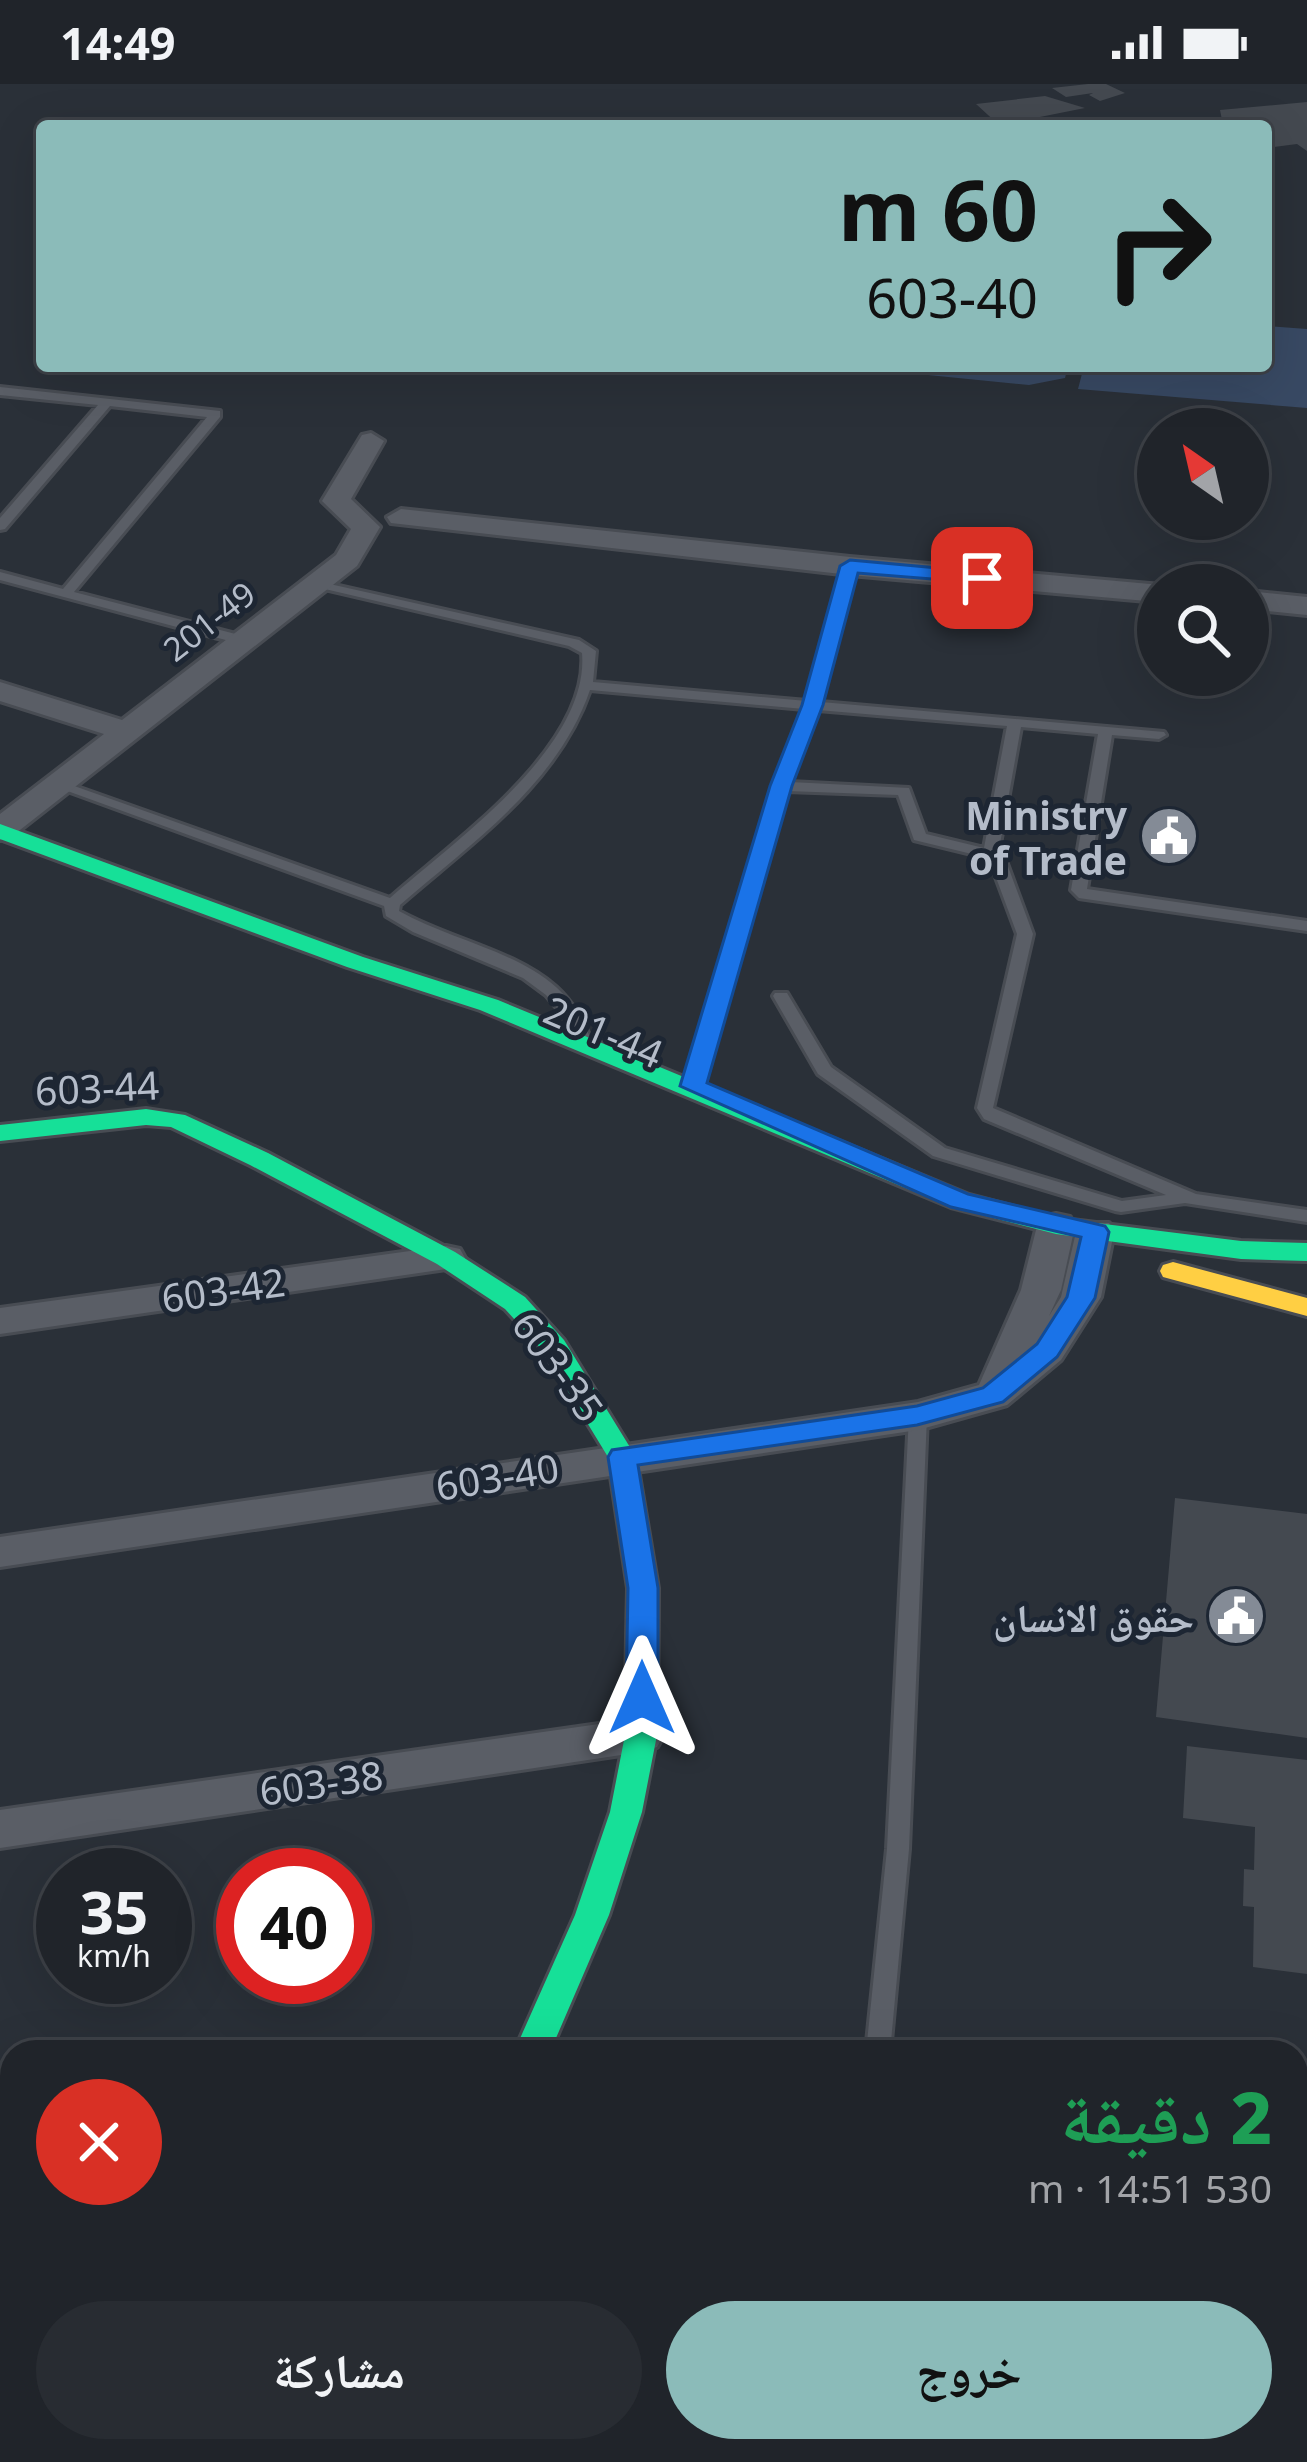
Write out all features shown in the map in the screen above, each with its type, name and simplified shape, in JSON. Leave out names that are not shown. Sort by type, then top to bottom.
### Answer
[{"type":"street","name":"201-49","points":[[0,831],[347,560],[366,527],[336,501],[370,441]]},
{"type":"street","points":[[400,518],[1137,591]]},
{"type":"street","points":[[1269,603],[1307,606]]},
{"type":"street","points":[[0,691],[126,731]]},
{"type":"street","name":"201-44","points":[[0,831],[355,962],[490,1005],[960,1201],[1159,1268],[1307,1306]]},
{"type":"street","name":"201-44","points":[[355,962],[930,1218],[1073,1241],[1307,1252]]},
{"type":"street","name":"603-44","points":[[0,1133],[146,1117],[197,1129]]},
{"type":"street","name":"603-35","points":[[197,1129],[446,1258],[515,1304],[538,1326],[622,1457],[643,1588],[641,1735],[626,1812],[592,1915],[534,2040]]},
{"type":"street","name":"603-40","points":[[0,1552],[917,1416],[993,1395],[1047,1351],[1081,1298],[1073,1241]]},
{"type":"street","name":"603-42","points":[[0,1321],[446,1258]]},
{"type":"street","name":"603-38","points":[[0,1828],[641,1735]]},
{"type":"lane","points":[[0,391],[216,414],[68,591]]},
{"type":"lane","points":[[0,526],[107,402]]},
{"type":"lane","points":[[693,1086],[781,786],[813,705],[850,566]]},
{"type":"lane","points":[[0,576],[242,640]]},
{"type":"lane","points":[[317,583],[574,643],[589,651],[592,662],[587,686],[543,767],[392,904],[391,913],[413,928],[544,981],[575,1013],[585,1043]]},
{"type":"lane","points":[[587,686],[1160,735]]},
{"type":"lane","points":[[990,855],[1015,722]]},
{"type":"lane","points":[[1106,730],[1079,890],[1084,895],[1307,926]]},
{"type":"lane","points":[[58,784],[392,904]]},
{"type":"lane","points":[[781,786],[898,789],[909,797],[919,837],[990,855],[1002,866],[1025,934],[986,1112],[1186,1197],[1307,1216]]},
{"type":"lane","points":[[781,996],[824,1070],[939,1152],[1121,1207],[1186,1197]]},
{"type":"lane","points":[[879,2040],[898,1849],[917,1416]]},
{"type":"water","points":[[1272,326],[1307,329],[1307,408],[1078,389],[1082,372],[1272,372]]},
{"type":"water","points":[[898,372],[1066,372],[1065,378],[1029,385]]},
{"type":"building","points":[[1106,84],[1125,93],[1100,101],[1089,95],[1093,93],[1066,97],[1052,88]]},
{"type":"building","points":[[1045,96],[1085,108],[1024,120],[994,120],[976,104]]},
{"type":"building","points":[[1307,102],[1307,151],[1297,144],[1272,147],[1272,120],[1222,120],[1220,110]]},
{"type":"building","name":"حقوق الانسان","points":[[1175,1498],[1307,1514],[1307,1738],[1156,1717]]},
{"type":"building","points":[[1187,1746],[1307,1760],[1307,1974],[1253,1967],[1254,1907],[1243,1906],[1244,1869],[1254,1870],[1255,1827],[1183,1818]]},
{"type":"traffic: fast","points":[[0,831],[355,962],[489,1005],[960,1201],[1056,1226],[1241,1250],[1307,1252]]},
{"type":"traffic: fast","points":[[0,1133],[146,1117],[176,1120],[259,1159],[446,1258],[515,1303],[554,1346],[622,1457],[643,1588],[641,1735],[626,1812],[592,1915],[537,2040]]},
{"type":"traffic: slow","points":[[1173,1271],[1307,1307]]},
{"type":"place","name":"Ministry of Trade","points":[[1169,836]]},
{"type":"place","name":"حقوق الانسان","points":[[1236,1616]]},
{"type":"route","points":[[642,1698],[643,1588],[622,1457],[917,1416],[993,1395],[1047,1351],[1081,1298],[1096,1232],[960,1201],[881,1171],[693,1086],[781,786],[813,705],[850,566],[982,578]]}]
